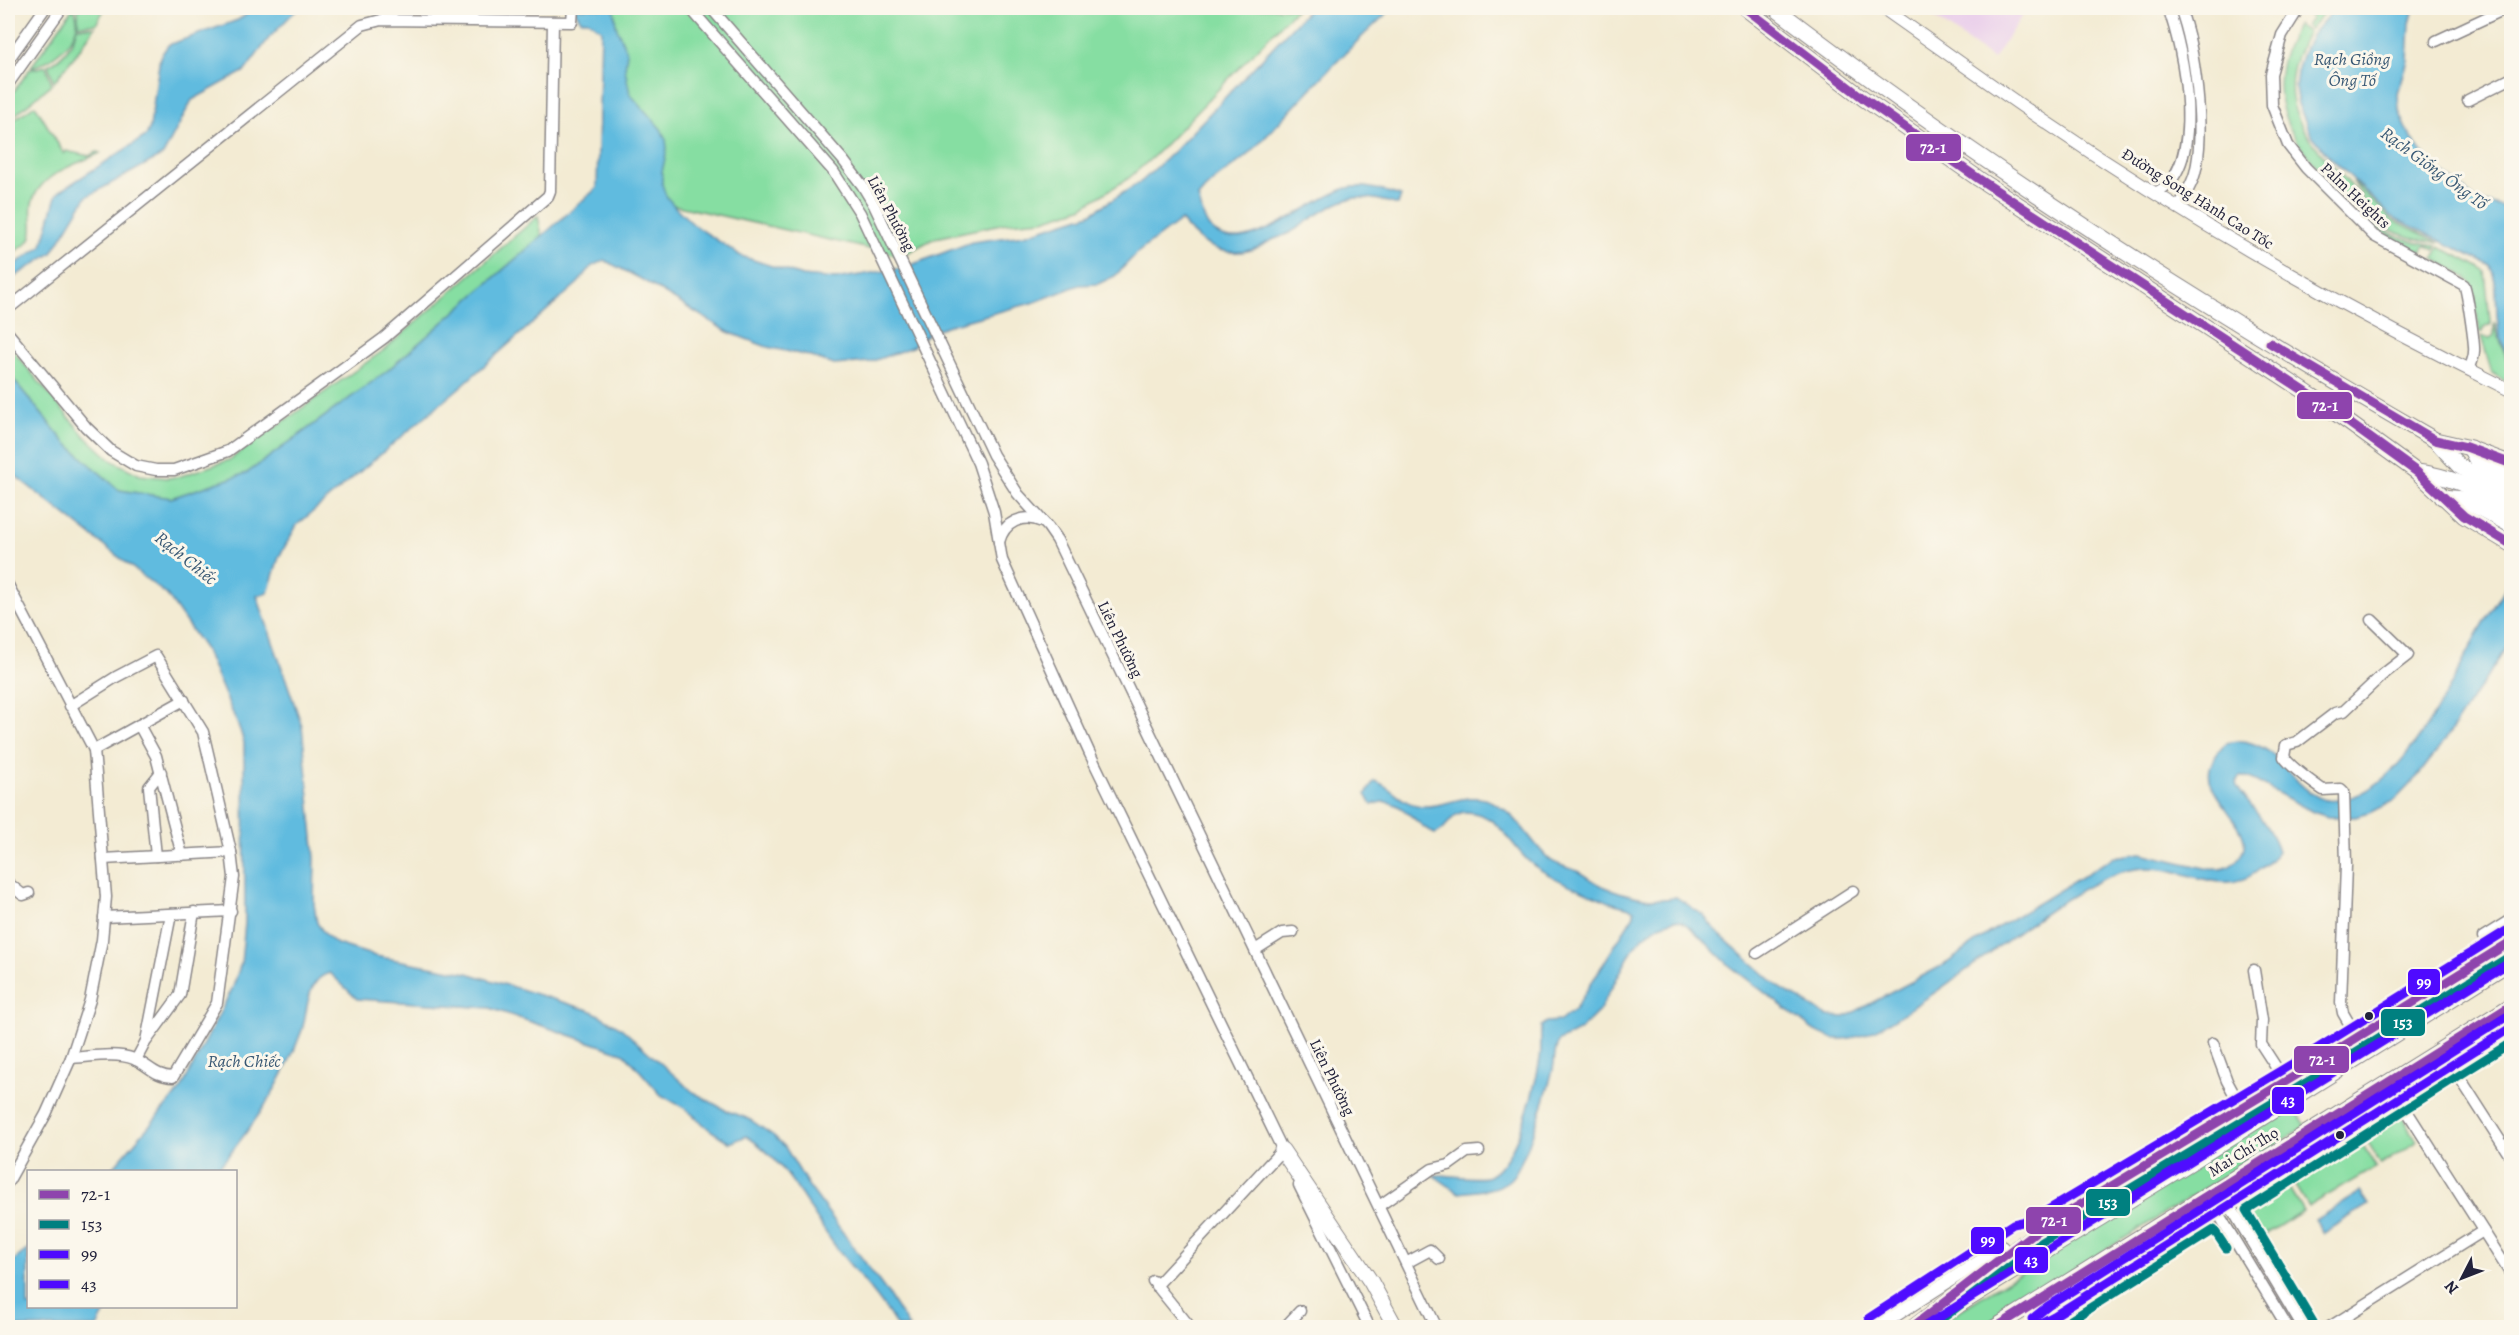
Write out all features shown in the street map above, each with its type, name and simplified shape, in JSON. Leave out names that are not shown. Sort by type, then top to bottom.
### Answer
[{"type":"highway","points":[[1775,8],[1874,83],[2069,217],[2287,354],[2435,440],[2459,466],[2511,497]]},
{"type":"highway","points":[[1750,12],[1863,98],[1969,172],[2276,371],[2417,472],[2464,516],[2511,545]]},
{"type":"highway","points":[[2435,440],[2470,448],[2511,464]]},
{"type":"highway","points":[[2470,448],[2478,463],[2511,481]]},
{"type":"highway","points":[[2417,472],[2442,475],[2459,481],[2507,519]]},
{"type":"highway","points":[[2442,497],[2463,499],[2507,519]]},
{"type":"highway","name":"Mai Chí Thọ","points":[[1921,1328],[2164,1179],[2511,961]]},
{"type":"highway","name":"Mai Chí Thọ","points":[[1994,1328],[2511,1005]]},
{"type":"highway","points":[[2164,1179],[2185,1142]]},
{"type":"highway","points":[[1282,1150],[1371,1282],[1396,1328]]},
{"type":"highway","points":[[2152,1162],[2196,1159]]},
{"type":"main road","name":"Đường Song Hành Cao Tốc","points":[[1882,8],[2037,116],[2179,206],[2366,317],[2511,392]]},
{"type":"main road","points":[[1910,1328],[2035,1232],[2511,941]]},
{"type":"main road","points":[[2030,1328],[2054,1316],[2230,1206],[2511,1027]]},
{"type":"main road","points":[[1876,1328],[2020,1234],[2035,1232]]},
{"type":"main road","points":[[1888,1328],[1899,1320],[1901,1313]]},
{"type":"main road","points":[[2039,1328],[2054,1316]]},
{"type":"street","points":[[23,62],[10,57],[45,8]]},
{"type":"street","points":[[8,84],[62,8]]},
{"type":"street","points":[[8,309],[362,25],[381,21],[572,22],[573,8]]},
{"type":"street","name":"Liên Phường","points":[[690,8],[833,171],[860,213],[955,411],[984,478],[994,512],[1002,561],[1090,754],[1370,1328]]},
{"type":"street","name":"Liên Phường","points":[[711,8],[843,160],[874,206],[1001,470],[1056,540],[1437,1328]]},
{"type":"street","points":[[2157,192],[2172,180],[2185,151],[2187,112],[2183,64],[2176,27],[2168,8]]},
{"type":"street","points":[[2179,206],[2195,172],[2199,139],[2198,104],[2192,53],[2180,8]]},
{"type":"street","name":"Palm Heights","points":[[2299,8],[2282,35],[2271,74],[2272,105],[2284,138],[2306,168],[2371,233],[2464,285],[2468,294],[2474,346],[2469,370]]},
{"type":"street","points":[[2436,41],[2507,8]]},
{"type":"street","points":[[8,333],[86,428],[111,451],[129,463],[146,469],[165,471],[228,451],[384,338],[548,196],[550,191],[553,22]]},
{"type":"street","points":[[2468,100],[2511,78]]},
{"type":"street","points":[[998,545],[1003,531],[1015,521],[1030,518],[1044,524]]},
{"type":"street","points":[[8,585],[94,750],[106,897],[102,940],[90,1000],[71,1058],[46,1114],[8,1182]]},
{"type":"street","points":[[2357,1037],[2343,1013],[2341,1004],[2346,860],[2345,795],[2341,789],[2323,790],[2291,766],[2284,757],[2284,753],[2286,745],[2297,742],[2335,712],[2344,711],[2381,676],[2408,655],[2372,620]]},
{"type":"street","points":[[70,706],[116,677],[156,656],[203,732],[231,852],[234,877],[217,1003],[173,1077],[160,1077],[136,1060],[124,1056],[71,1058]]},
{"type":"street","points":[[94,750],[184,700]]},
{"type":"street","points":[[139,725],[156,756],[161,771],[182,855]]},
{"type":"street","points":[[156,856],[149,786],[161,771]]},
{"type":"street","points":[[103,860],[231,852]]},
{"type":"street","points":[[8,883],[23,895],[29,893]]},
{"type":"street","points":[[1757,954],[1853,891]]},
{"type":"street","points":[[104,917],[231,911]]},
{"type":"street","points":[[136,1060],[146,1041],[180,995],[194,912]]},
{"type":"street","points":[[146,1041],[171,914]]},
{"type":"street","points":[[2483,937],[2511,919]]},
{"type":"street","points":[[1255,950],[1282,933],[1293,932]]},
{"type":"street","points":[[2254,970],[2261,1010],[2261,1044],[2285,1081]]},
{"type":"street","points":[[2212,1043],[2227,1081],[2241,1107]]},
{"type":"street","points":[[2451,1064],[2511,1158]]},
{"type":"street","points":[[2398,1097],[2511,1275]]},
{"type":"street","points":[[1191,1328],[1155,1283],[1282,1150]]},
{"type":"street","points":[[1379,1206],[1432,1169],[1449,1164],[1467,1152],[1479,1151]]},
{"type":"street","points":[[2230,1206],[2303,1328]]},
{"type":"street","points":[[2218,1213],[2288,1328]]},
{"type":"street","points":[[2328,1328],[2483,1231]]},
{"type":"street","points":[[2238,1246],[2241,1240],[2246,1239],[2253,1246]]},
{"type":"street","points":[[1406,1263],[1430,1250],[1439,1259]]},
{"type":"street","points":[[1284,1328],[1300,1311]]},
{"type":"shaded area","points":[[1921,8],[2027,8],[1993,59]]},
{"type":"green space","points":[[73,8],[77,17],[77,27],[67,45],[50,59],[31,67]]},
{"type":"green space","points":[[78,8],[105,8],[96,24],[78,25]]},
{"type":"green space","points":[[365,8],[462,8],[462,12],[366,10]]},
{"type":"green space","points":[[613,8],[1297,8],[1154,156],[1129,178],[1081,208],[1043,220],[1006,223],[935,238],[901,256],[624,194]]},
{"type":"green space","points":[[2311,8],[2328,8],[2310,29],[2306,26],[2312,18],[2306,13]]},
{"type":"green space","points":[[2297,25],[2308,32],[2297,56],[2292,77],[2292,96],[2296,113],[2304,130],[2315,146],[2353,188],[2374,222],[2399,237],[2437,246],[2435,250],[2425,245],[2421,252],[2381,231],[2357,210],[2318,168],[2291,131],[2283,112],[2279,92],[2280,72],[2286,49]]},
{"type":"green space","points":[[77,27],[95,27],[54,82],[48,65],[67,50]]},
{"type":"green space","points":[[46,66],[52,84],[8,121],[8,100],[29,70]]},
{"type":"green space","points":[[35,105],[64,154],[66,151],[89,156],[100,153],[62,170],[42,185],[33,200],[30,239],[8,256],[8,124]]},
{"type":"green space","points":[[2353,181],[2390,218],[2440,243],[2403,235],[2386,227],[2372,214]]},
{"type":"green space","points":[[538,216],[542,236],[387,371],[247,473],[171,498],[119,490],[63,440],[8,373],[8,345],[83,434],[111,460],[140,475],[168,478],[181,476],[229,460],[384,350]]},
{"type":"green space","points":[[2440,247],[2485,272],[2490,325],[2485,326],[2483,332],[2480,332],[2475,294],[2470,281],[2434,259]]},
{"type":"green space","points":[[2494,322],[2507,362],[2511,385],[2492,373],[2481,336],[2490,338],[2494,335]]},
{"type":"green space","points":[[2293,1104],[2306,1126],[1981,1327],[1931,1328]]},
{"type":"green space","points":[[2398,1109],[2417,1141],[2381,1165],[2362,1131]]},
{"type":"green space","points":[[2357,1135],[2376,1167],[2308,1207],[2289,1176]]},
{"type":"green space","points":[[2284,1180],[2303,1211],[2260,1238],[2241,1208]]},
{"type":"water","points":[[250,8],[298,8],[269,38],[245,71],[192,100],[163,155],[86,197],[52,253],[8,281],[8,269],[42,246],[56,196],[60,191],[146,136],[150,127],[160,57],[168,45],[238,20],[246,15]]},
{"type":"water","name":"Rạch Chiếc","points":[[573,8],[614,8],[616,26],[627,52],[625,69],[630,94],[661,129],[666,140],[667,149],[662,184],[666,196],[675,207],[694,225],[741,256],[802,276],[835,279],[903,268],[972,242],[1024,235],[1090,214],[1142,181],[1174,151],[1310,8],[1393,8],[1339,59],[1254,149],[1198,197],[1209,227],[1223,236],[1240,238],[1277,225],[1347,188],[1367,187],[1401,196],[1398,205],[1368,198],[1342,201],[1288,234],[1254,249],[1240,252],[1211,247],[1195,236],[1181,220],[1137,253],[1115,276],[1098,284],[1079,285],[1035,302],[946,326],[928,334],[912,347],[870,362],[834,365],[809,356],[767,347],[728,332],[641,279],[604,260],[592,266],[578,283],[459,388],[297,525],[279,557],[268,593],[257,596],[302,726],[315,858],[314,904],[317,923],[325,934],[337,944],[375,956],[467,973],[592,1011],[620,1027],[693,1092],[727,1111],[749,1119],[774,1136],[785,1147],[808,1185],[886,1291],[909,1327],[897,1327],[883,1305],[833,1243],[773,1158],[746,1136],[730,1143],[710,1130],[686,1109],[661,1095],[625,1054],[490,1008],[357,999],[330,973],[316,981],[312,988],[302,1030],[276,1087],[242,1138],[217,1170],[111,1170],[181,1089],[233,987],[241,963],[245,923],[244,743],[206,651],[167,595],[8,470],[8,373],[63,440],[119,490],[171,498],[247,473],[387,371],[597,188],[601,30],[588,20],[581,20]]},
{"type":"water","name":"Rạch Giồng Ông Tố","points":[[2335,8],[2414,8],[2410,24],[2408,60],[2398,93],[2399,111],[2410,136],[2432,164],[2478,201],[2511,209],[2511,362],[2500,334],[2495,283],[2489,265],[2391,216],[2328,155],[2311,134],[2298,104],[2295,89],[2297,72],[2312,34]]},
{"type":"water","points":[[2511,579],[2511,641],[2441,746],[2417,777],[2394,801],[2370,813],[2355,817],[2328,817],[2313,812],[2248,777],[2239,777],[2236,782],[2237,787],[2266,825],[2278,851],[2255,873],[2242,880],[2229,882],[2202,879],[2174,871],[2145,868],[2126,871],[2098,881],[2013,935],[1936,992],[1890,1022],[1872,1032],[1852,1038],[1834,1039],[1812,1029],[1730,966],[1681,921],[1674,920],[1660,925],[1643,937],[1633,949],[1599,1011],[1580,1030],[1559,1041],[1535,1129],[1521,1162],[1508,1181],[1491,1189],[1459,1193],[1433,1175],[1484,1177],[1499,1168],[1516,1140],[1529,1105],[1540,1059],[1541,1026],[1546,1022],[1560,1021],[1575,1009],[1634,915],[1634,910],[1582,891],[1541,871],[1525,858],[1497,825],[1479,814],[1462,812],[1457,814],[1435,834],[1393,803],[1382,802],[1372,805],[1366,794],[1374,781],[1386,786],[1406,801],[1422,806],[1466,798],[1484,799],[1494,803],[1510,814],[1541,851],[1554,862],[1577,871],[1600,885],[1628,895],[1648,899],[1676,897],[1703,915],[1719,934],[1779,987],[1827,1016],[1845,1017],[1947,963],[1987,934],[2114,857],[2141,853],[2209,869],[2221,869],[2231,865],[2244,848],[2243,836],[2219,799],[2212,786],[2209,773],[2216,755],[2228,743],[2244,741],[2263,748],[2280,761],[2301,785],[2321,798],[2341,800],[2366,791],[2386,776],[2423,732]]},
{"type":"water","points":[[2360,1192],[2368,1205],[2323,1233],[2315,1220]]},
{"type":"water","points":[[27,1250],[27,1308],[107,1308],[97,1327],[8,1327],[8,1265]]},
{"type":"transit line","name":"72-1","points":[[1745,8],[1863,98],[1979,179],[2312,396],[2417,472],[2464,516],[2512,545]]},
{"type":"transit line","name":"72-1","points":[[2270,343],[2435,440],[2466,447],[2512,464]]},
{"type":"transit line","name":"99","points":[[1869,1318],[2013,1224],[2031,1220],[2302,1058],[2506,931]]},
{"type":"transit line","name":"72-1","points":[[1911,1328],[2035,1232],[2308,1068],[2512,941]]},
{"type":"transit line","name":"153","points":[[1930,1328],[2042,1242],[2512,955]]},
{"type":"transit line","name":"43","points":[[1922,1328],[2512,961]]},
{"type":"transit line","name":"72-1","points":[[1995,1328],[2512,1005]]},
{"type":"transit line","name":"99","points":[[2032,1319],[2048,1306],[2506,1017]]},
{"type":"transit line","name":"43","points":[[2031,1328],[2054,1316],[2512,1027]]},
{"type":"transit line","name":"153","points":[[2313,1322],[2246,1210],[2512,1042]]},
{"type":"transit line","name":"153","points":[[2058,1328],[2214,1230],[2226,1248]]},
{"type":"water label","name":"Rạch Giống Ống Tố","points":[[2434,168]]}]
